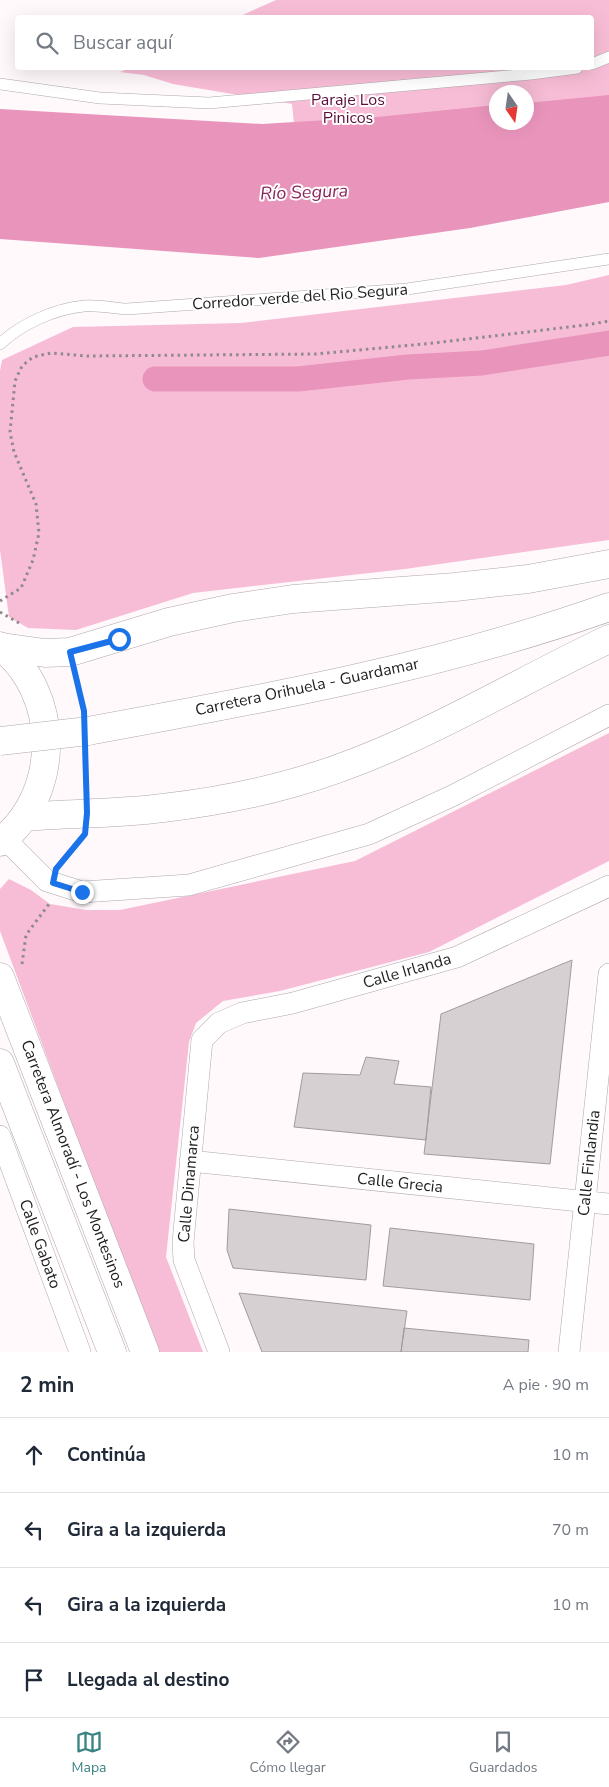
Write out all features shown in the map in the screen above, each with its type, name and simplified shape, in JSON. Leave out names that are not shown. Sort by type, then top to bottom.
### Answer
[{"type":"main road","points":[[1,646],[45,653],[70,652],[169,622],[233,608],[293,599],[455,587],[528,579],[609,564]]},
{"type":"main road","name":"Carretera Orihuela - Guardamar","points":[[0,741],[86,730],[217,708],[374,674],[474,649],[609,608]]},
{"type":"main road","points":[[24,817],[162,808],[233,798],[294,783],[365,758],[423,733],[609,639]]},
{"type":"main road","points":[[1,646],[23,670],[38,697],[46,728],[46,759],[38,789],[24,817],[2,840]]},
{"type":"main road","name":"Carretera Almoradí - Los Montesinos","points":[[11,972],[145,1352]]},
{"type":"main road","name":"Carretera Almoradí - Los Montesinos","points":[[0,1063],[112,1352]]},
{"type":"street","points":[[2,840],[47,881],[82,892],[189,885],[369,834],[452,796],[609,715]]},
{"type":"street","name":"Calle Irlanda","points":[[202,1040],[219,1023],[242,1013],[293,1003],[457,958],[609,886]]},
{"type":"street","name":"Calle Finlandia","points":[[569,1352],[609,974]]},
{"type":"street","name":"Calle Dinamarca","points":[[202,1040],[183,1242],[184,1260],[219,1352]]},
{"type":"street","name":"Calle Gabato","points":[[0,1136],[80,1352]]},
{"type":"street","name":"Calle Grecia","points":[[190,1162],[609,1204]]},
{"type":"lane","points":[[594,63],[609,57]]},
{"type":"lane","points":[[0,84],[100,98],[209,102],[562,70]]},
{"type":"lane","name":"Corredor verde del Rio Segura","points":[[0,344],[10,334],[50,314],[85,306],[127,309],[407,289],[609,259]]},
{"type":"path","points":[[0,601],[21,588],[33,560],[39,533],[36,504],[14,452],[10,432],[15,381],[22,366],[32,357],[51,353],[87,356],[316,354],[434,343],[609,321]]},
{"type":"path","points":[[0,612],[21,624]]},
{"type":"path","points":[[11,972],[26,935],[50,904],[56,869],[85,834],[87,813],[86,730],[70,652]]},
{"type":"green space","name":"Paraje Los Pinicos","points":[[276,0],[609,0],[609,117],[534,123],[534,85],[489,85],[489,127],[296,144],[292,104],[173,84],[144,75],[120,72],[125,70],[594,70],[594,15],[242,15]]},
{"type":"green space","points":[[609,275],[609,540],[405,569],[193,593],[76,630],[28,628],[9,617],[0,550],[0,371],[2,360],[73,327],[241,323],[566,285]]},
{"type":"green space","points":[[609,733],[609,861],[429,952],[280,991],[223,1001],[196,1023],[189,1042],[166,1257],[203,1352],[157,1352],[0,931],[0,889],[9,879],[31,890],[50,904],[86,910],[120,910],[355,861]]},
{"type":"water","name":"Río Segura","points":[[609,95],[609,202],[470,228],[259,258],[0,239],[0,109],[262,124],[377,117],[489,106],[489,130],[534,130],[534,102]]},
{"type":"building","points":[[572,960],[550,1164],[424,1154],[441,1014]]},
{"type":"building","points":[[366,1057],[399,1061],[394,1084],[431,1087],[426,1140],[294,1127],[303,1073],[360,1075]]},
{"type":"building","points":[[229,1209],[371,1225],[366,1280],[233,1268],[227,1250]]},
{"type":"building","points":[[390,1228],[534,1244],[530,1300],[383,1286]]},
{"type":"building","points":[[239,1293],[407,1311],[401,1352],[262,1352]]},
{"type":"building","points":[[404,1328],[529,1340],[528,1352],[401,1352]]},
{"type":"waterway","points":[[155,379],[298,379],[408,367],[482,363],[609,343]]},
{"type":"route","points":[[82,892],[53,883],[56,869],[85,834],[87,813],[84,711],[70,652],[119,639]]}]
